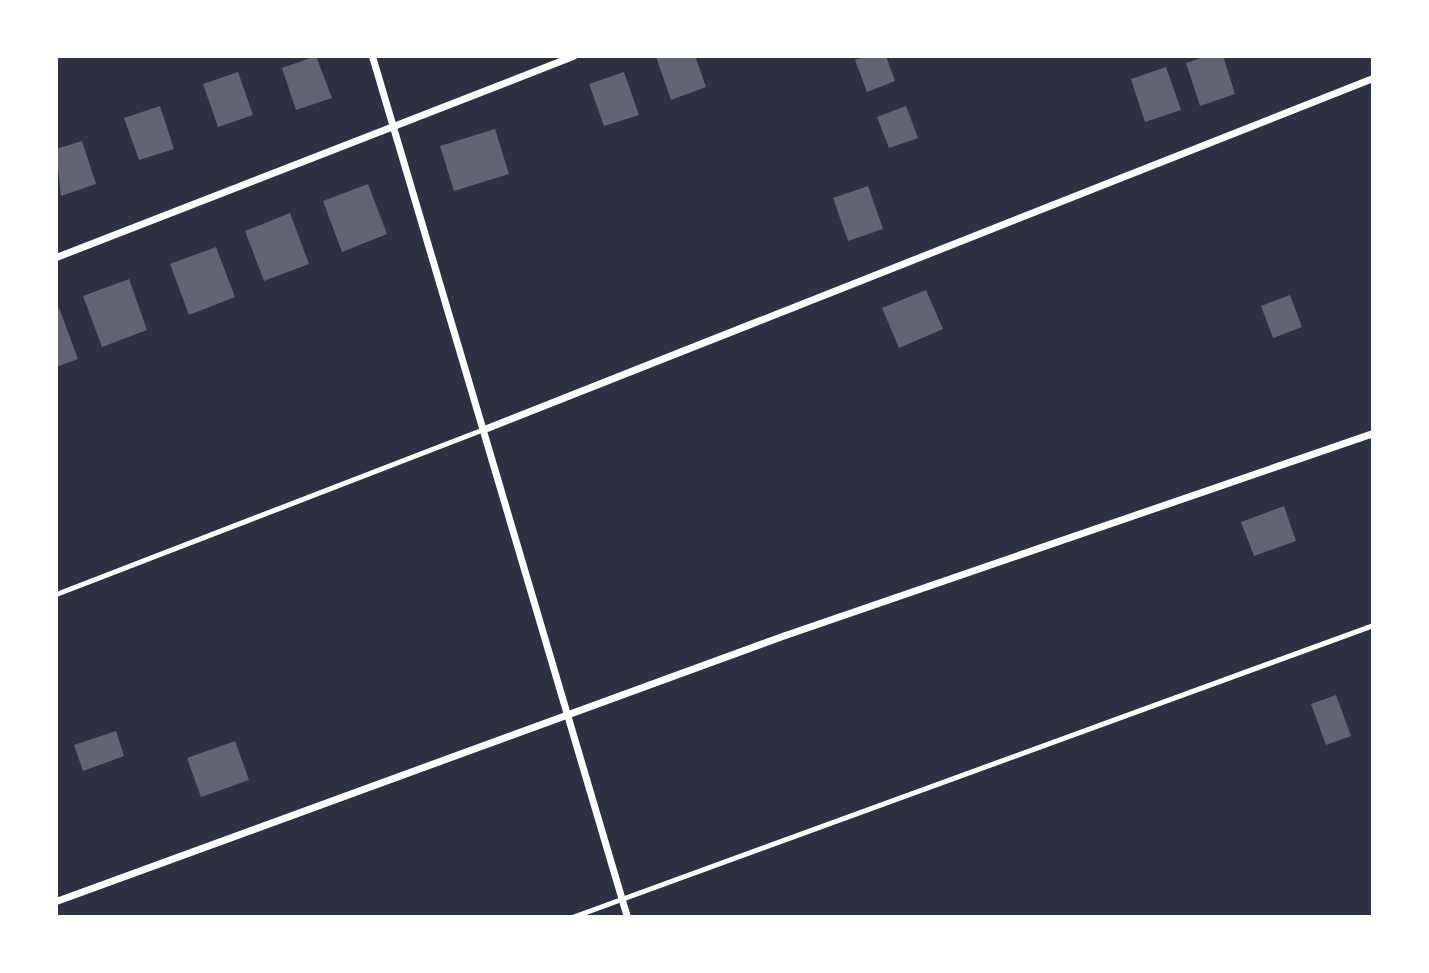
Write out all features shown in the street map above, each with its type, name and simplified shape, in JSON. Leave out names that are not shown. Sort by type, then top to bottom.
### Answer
[{"type":"street","points":[[372,56],[627,917]]},
{"type":"street","points":[[56,257],[573,56]]},
{"type":"street","points":[[484,429],[1373,78]]},
{"type":"street","points":[[56,901],[565,715],[1373,433]]},
{"type":"lane","points":[[56,594],[484,429]]},
{"type":"lane","points":[[572,917],[1373,625]]},
{"type":"building","points":[[316,56],[332,98],[296,110],[282,68]]},
{"type":"building","points":[[695,56],[706,87],[671,100],[656,57]]},
{"type":"building","points":[[867,56],[886,56],[895,81],[867,92],[855,60]]},
{"type":"building","points":[[1207,56],[1223,56],[1235,94],[1200,106],[1186,63]]},
{"type":"building","points":[[1166,67],[1181,110],[1145,122],[1131,79]]},
{"type":"building","points":[[238,72],[253,115],[218,127],[203,84]]},
{"type":"building","points":[[624,72],[639,115],[604,126],[589,84]]},
{"type":"building","points":[[160,106],[174,149],[139,160],[124,118]]},
{"type":"building","points":[[906,106],[918,138],[889,148],[877,117]]},
{"type":"building","points":[[495,129],[509,174],[454,191],[440,146]]},
{"type":"building","points":[[82,141],[96,184],[61,196],[56,149]]},
{"type":"building","points":[[368,184],[387,234],[342,252],[323,201]]},
{"type":"building","points":[[868,186],[883,229],[848,241],[833,198]]},
{"type":"building","points":[[290,213],[309,264],[264,281],[245,231]]},
{"type":"building","points":[[216,247],[235,297],[189,315],[170,264]]},
{"type":"building","points":[[129,279],[147,330],[102,347],[83,296]]},
{"type":"building","points":[[926,290],[943,329],[899,348],[882,308]]},
{"type":"building","points":[[1290,295],[1302,327],[1273,338],[1261,306]]},
{"type":"building","points":[[59,308],[78,359],[56,367],[56,309]]},
{"type":"building","points":[[1284,506],[1296,541],[1254,556],[1241,522]]},
{"type":"building","points":[[1336,695],[1351,736],[1326,745],[1311,704]]},
{"type":"building","points":[[116,731],[124,756],[83,771],[74,745]]},
{"type":"building","points":[[235,741],[249,780],[201,797],[187,758]]}]
